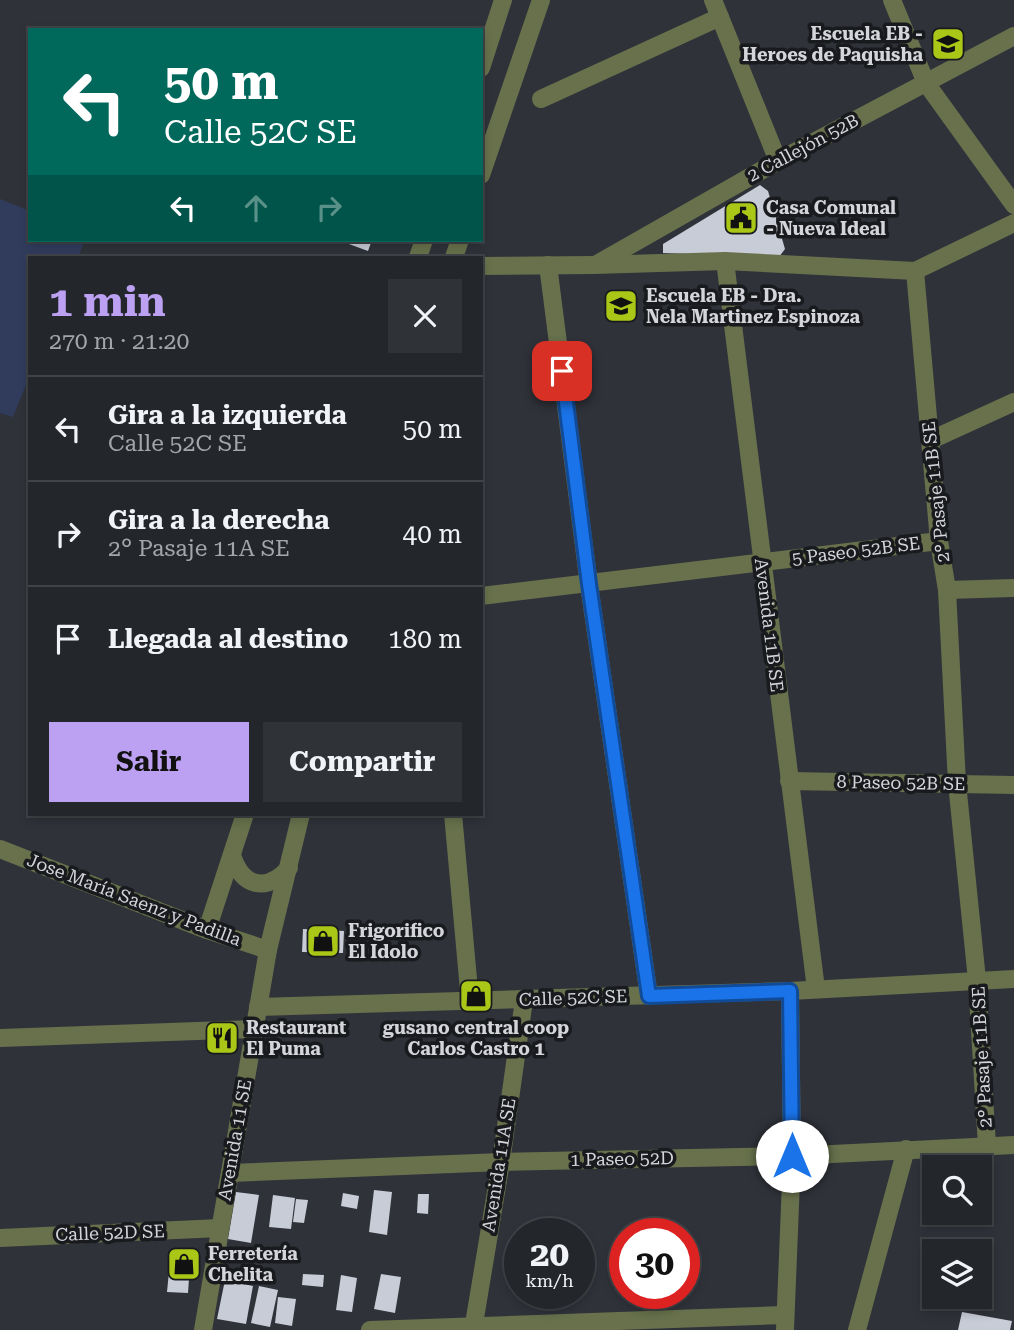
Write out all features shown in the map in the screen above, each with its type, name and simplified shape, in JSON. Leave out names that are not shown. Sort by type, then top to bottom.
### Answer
[{"type":"street","points":[[483,62],[503,0]]},
{"type":"street","points":[[483,169],[541,0]]},
{"type":"street","points":[[892,0],[926,83],[1014,205]]},
{"type":"street","points":[[541,99],[716,8],[778,161]]},
{"type":"street","name":"2 Callejón 52B","points":[[594,265],[778,161],[1014,36]]},
{"type":"street","points":[[483,266],[725,261],[915,271],[1014,223]]},
{"type":"street","name":"Avenida 11B SE","points":[[725,261],[816,989]]},
{"type":"street","points":[[548,265],[589,584],[649,996]]},
{"type":"street","name":"2° Pasaje 11B SE","points":[[915,271],[939,541],[947,590],[957,783],[977,980],[987,1146]]},
{"type":"street","points":[[931,440],[1014,402]]},
{"type":"street","name":"5 Paseo 52B SE","points":[[483,596],[939,541]]},
{"type":"street","points":[[947,590],[1014,588]]},
{"type":"street","name":"8 Paseo 52B SE","points":[[789,781],[1014,785]]},
{"type":"street","points":[[207,930],[244,816]]},
{"type":"street","name":"Avenida 11 SE","points":[[203,1330],[268,950],[301,816]]},
{"type":"street","points":[[453,816],[470,1001]]},
{"type":"street","name":"Jose María Saenz y Padilla","points":[[0,849],[207,930],[268,950]]},
{"type":"street","points":[[232,855],[237,870],[248,881],[263,884],[278,879],[289,868]]},
{"type":"street","name":"Calle 52C SE","points":[[258,1007],[790,991],[1014,979]]},
{"type":"street","points":[[370,1330],[784,1322],[792,1156],[790,991]]},
{"type":"street","name":"Avenida 11A SE","points":[[473,1328],[501,1162],[524,1000]]},
{"type":"street","points":[[0,1038],[254,1029]]},
{"type":"street","name":"1 Paseo 52D","points":[[230,1173],[501,1162],[792,1156],[1014,1145]]},
{"type":"street","points":[[858,1330],[906,1149]]},
{"type":"street","name":"Calle 52D SE","points":[[0,1238],[220,1228]]},
{"type":"shaded area","points":[[0,199],[28,210],[28,242],[84,242],[78,256],[28,256],[28,380],[13,417],[0,413]]},
{"type":"building","name":"Casa Comunal - Nueva Ideal","points":[[760,185],[768,191],[785,249],[779,257],[663,253],[663,244]]},
{"type":"building","points":[[343,242],[371,242],[368,251]]},
{"type":"building","name":"Frigorifico El Idolo","points":[[303,929],[344,931],[343,953],[302,952]]},
{"type":"building","points":[[374,1190],[392,1192],[387,1235],[369,1232]]},
{"type":"building","points":[[236,1192],[259,1195],[251,1243],[228,1239]]},
{"type":"building","points":[[343,1193],[359,1196],[357,1209],[341,1206]]},
{"type":"building","points":[[418,1194],[429,1194],[428,1214],[417,1213]]},
{"type":"building","points":[[273,1195],[295,1198],[291,1229],[269,1227]]},
{"type":"building","points":[[296,1199],[308,1200],[304,1223],[293,1222]]},
{"type":"building","points":[[171,1251],[191,1252],[188,1293],[167,1292]]},
{"type":"building","points":[[303,1274],[324,1275],[323,1287],[302,1285]]},
{"type":"building","points":[[381,1274],[401,1277],[395,1313],[374,1309]]},
{"type":"building","points":[[341,1275],[357,1278],[352,1312],[336,1310]]},
{"type":"building","points":[[225,1280],[253,1286],[246,1324],[217,1319]]},
{"type":"building","points":[[259,1286],[278,1290],[270,1327],[251,1323]]},
{"type":"building","points":[[278,1297],[296,1299],[292,1326],[275,1323]]},
{"type":"building","points":[[962,1312],[1012,1321],[1010,1330],[958,1330]]},
{"type":"place","name":"Escuela EB - Heroes de Paquisha","points":[[948,44]]},
{"type":"place","name":"Casa Comunal - Nueva Ideal","points":[[741,218]]},
{"type":"place","name":"Escuela EB - Dra. Nela Martinez Espinoza","points":[[621,306]]},
{"type":"place","name":"Frigorifico El Idolo","points":[[323,941]]},
{"type":"place","name":"gusano central coop Carlos Castro 1","points":[[476,996]]},
{"type":"place","name":"Restaurant El Puma","points":[[222,1038]]},
{"type":"place","name":"Ferretería Chelita","points":[[184,1264]]},
{"type":"route","points":[[562,371],[589,584],[649,996],[790,991],[792,1156]]}]
